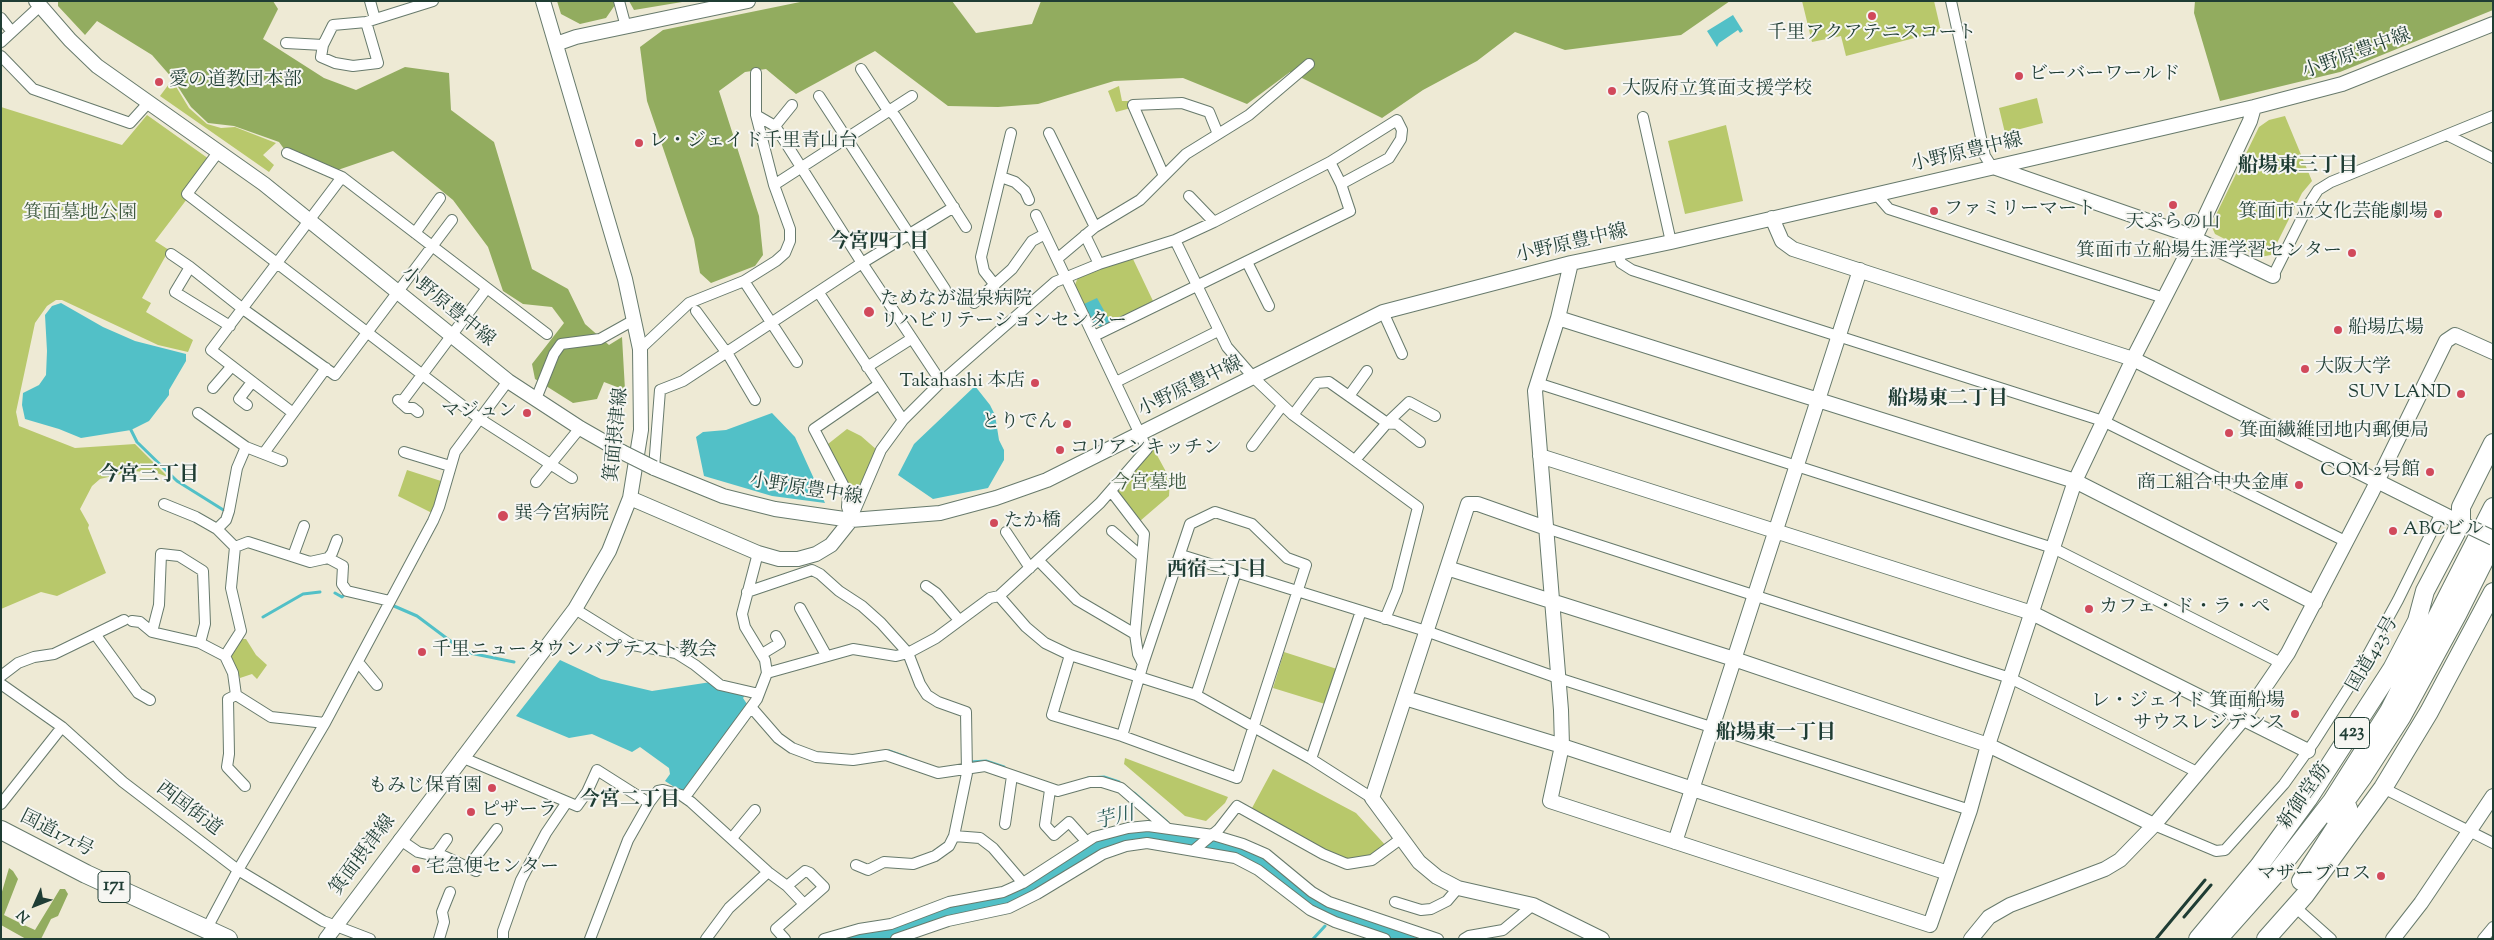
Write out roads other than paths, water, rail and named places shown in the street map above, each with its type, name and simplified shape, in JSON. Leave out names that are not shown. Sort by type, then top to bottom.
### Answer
[{"type":"highway","name":"国道423号","points":[[2198,939],[2215,932],[2221,909],[2259,866],[2308,798],[2370,705],[2415,626],[2425,591],[2466,526],[2461,507],[2493,443]]},
{"type":"highway","name":"新御堂筋","points":[[2356,775],[2493,507]]},
{"type":"highway","name":"新御堂筋","points":[[2232,939],[2297,866],[2356,775],[2402,716],[2457,615],[2493,543]]},
{"type":"highway","points":[[2266,939],[2294,906],[2383,788],[2434,703],[2493,592]]},
{"type":"highway","points":[[2215,932],[2301,831],[2356,775]]},
{"type":"highway","points":[[2255,939],[2299,884],[2351,804],[2356,775]]},
{"type":"highway","name":"国道171号","points":[[1,830],[86,874],[228,939]]},
{"type":"street","points":[[370,1],[370,20],[378,63],[353,66],[335,63],[321,57],[323,45],[333,25],[370,20],[433,1]]},
{"type":"street","name":"箕面摂津線","points":[[326,939],[399,839],[575,609],[609,551],[630,498],[641,430],[640,349],[623,269],[543,1]]},
{"type":"street","points":[[619,1],[626,27]]},
{"type":"street","points":[[556,44],[576,37],[748,1]]},
{"type":"street","points":[[1952,1],[1985,156],[1992,167],[2195,238],[2273,276],[2318,190],[2331,182],[2493,116]]},
{"type":"street","points":[[1,42],[38,4]]},
{"type":"street","name":"小野原豊中線","points":[[38,4],[70,40],[97,66],[219,151],[310,221],[508,381],[580,428],[654,468],[723,496],[757,505],[851,520],[940,513],[996,498],[1047,480],[1383,312],[1571,263],[1672,242],[2254,108],[2342,84],[2493,24]]},
{"type":"street","points":[[1,18],[12,32]]},
{"type":"street","points":[[286,43],[323,45]]},
{"type":"street","points":[[1,56],[33,89],[130,123],[149,102]]},
{"type":"street","points":[[1057,259],[1095,227],[1140,200],[1186,154],[1249,115],[1309,64]]},
{"type":"street","points":[[861,69],[966,226]]},
{"type":"street","points":[[640,349],[689,303],[744,280],[785,253],[790,241],[790,229],[774,185],[756,115],[756,73]]},
{"type":"street","points":[[819,96],[945,289]]},
{"type":"street","points":[[774,185],[912,96]]},
{"type":"street","points":[[1164,176],[1133,106],[1182,103],[1209,112],[1218,134]]},
{"type":"street","points":[[775,126],[792,105]]},
{"type":"street","points":[[1571,263],[1558,318],[1535,390],[1562,746],[1550,801],[1930,925],[1970,810],[1988,745],[2075,481],[2133,359],[2195,238],[2250,121],[2254,108]]},
{"type":"street","points":[[756,115],[775,126],[862,263],[941,382]]},
{"type":"street","points":[[1643,117],[1672,242]]},
{"type":"street","points":[[630,498],[758,553],[779,559],[798,559],[816,554],[831,545],[851,520],[882,450],[902,420],[941,382],[1055,282],[1099,264],[1175,240],[1214,222],[1330,162],[1396,120],[1402,130],[1401,139],[1389,158],[1341,184]]},
{"type":"street","points":[[995,285],[984,271],[981,257],[1011,133]]},
{"type":"street","points":[[1049,133],[1095,227]]},
{"type":"street","points":[[2447,135],[2493,158]]},
{"type":"street","points":[[219,151],[187,194],[276,265],[480,419],[572,478]]},
{"type":"street","points":[[287,153],[342,177],[547,334]]},
{"type":"street","points":[[1094,336],[1350,210],[1341,184],[1330,162]]},
{"type":"street","points":[[293,413],[212,350],[342,177]]},
{"type":"street","points":[[1001,177],[1015,182],[1025,191],[1029,200]]},
{"type":"street","points":[[1876,194],[1889,209],[2164,298]]},
{"type":"street","points":[[1189,196],[1214,222]]},
{"type":"street","points":[[415,233],[440,198]]},
{"type":"street","points":[[654,468],[660,390],[683,381],[862,263],[954,207]]},
{"type":"street","points":[[767,673],[853,649],[896,656],[908,653],[936,638],[990,598],[999,596],[1111,491],[1147,449],[1036,215]]},
{"type":"street","points":[[1772,218],[1782,241],[1792,249],[2133,359],[2493,538]]},
{"type":"street","points":[[171,254],[243,309],[335,375],[452,220]]},
{"type":"street","points":[[974,303],[1012,269],[1032,241],[1045,234]]},
{"type":"street","points":[[1085,235],[1099,264]]},
{"type":"street","points":[[1175,240],[1227,347],[1254,378],[1293,415],[1418,507],[1397,590],[1385,619]]},
{"type":"street","points":[[1618,253],[1621,263],[1632,270],[2103,421],[2347,542]]},
{"type":"street","points":[[1247,262],[1269,306]]},
{"type":"street","points":[[190,267],[175,292],[230,326]]},
{"type":"street","points":[[1676,842],[1860,270]]},
{"type":"street","points":[[744,280],[797,362]]},
{"type":"street","points":[[418,412],[413,408],[407,408],[400,401],[423,375],[487,288]]},
{"type":"street","points":[[819,293],[902,420]]},
{"type":"street","points":[[696,311],[755,400]]},
{"type":"street","points":[[1383,312],[1402,354]]},
{"type":"street","points":[[1558,318],[2075,481],[2315,603]]},
{"type":"street","points":[[536,399],[554,354],[561,344],[600,339],[634,320]]},
{"type":"street","points":[[1116,382],[1218,331]]},
{"type":"street","points":[[1971,939],[1989,917],[2010,905],[2105,869],[2120,860],[2154,825],[2243,719],[2281,663],[2347,542],[2450,337],[2460,336],[2493,352]]},
{"type":"street","points":[[867,367],[912,339]]},
{"type":"street","points":[[213,388],[232,366]]},
{"type":"street","points":[[264,453],[326,368]]},
{"type":"street","points":[[1348,396],[1367,371]]},
{"type":"street","points":[[206,930],[238,870],[325,723],[439,507],[455,452],[508,381]]},
{"type":"street","points":[[247,405],[239,399],[252,382]]},
{"type":"street","points":[[1293,415],[1317,383],[1328,382],[1386,423],[1397,424],[1420,442]]},
{"type":"street","points":[[1537,383],[2053,548],[2281,663]]},
{"type":"street","points":[[851,520],[847,507],[848,494],[814,429],[878,385]]},
{"type":"street","points":[[1355,460],[1386,423],[1409,402],[1435,416]]},
{"type":"street","points":[[1252,446],[1282,406]]},
{"type":"street","points":[[198,413],[246,447],[282,461]]},
{"type":"street","points":[[536,482],[552,465],[580,428]]},
{"type":"street","points":[[217,529],[226,520],[229,512],[237,468],[246,447]]},
{"type":"street","points":[[404,452],[450,466]]},
{"type":"street","points":[[1540,456],[2032,612],[2308,751]]},
{"type":"street","points":[[1111,491],[1144,534],[1135,634],[1138,654],[1143,664]]},
{"type":"street","points":[[1372,798],[1470,503],[2010,678],[2199,773]]},
{"type":"street","points":[[164,504],[196,517],[217,529],[235,546]]},
{"type":"street","points":[[1070,655],[1052,715],[1122,736],[1237,778],[1299,592],[1306,565],[1287,558],[1252,524],[1214,512],[1190,524],[1143,664],[1141,678],[1122,736]]},
{"type":"street","points":[[1447,568],[1734,660],[1988,745],[2154,825],[2216,851],[2224,850],[2284,784],[2308,751],[2358,673],[2398,600],[2441,513]]},
{"type":"street","points":[[292,556],[304,526]]},
{"type":"street","points":[[1006,532],[1030,568]]},
{"type":"street","points":[[1112,532],[1141,556]]},
{"type":"street","points":[[235,546],[248,542],[310,562],[328,558],[337,540]]},
{"type":"street","points":[[225,656],[241,631],[231,588],[235,546]]},
{"type":"street","points":[[684,797],[702,775],[711,758],[727,736],[751,707],[759,694],[767,673],[765,660],[742,621],[742,607],[758,553]]},
{"type":"street","points":[[152,632],[159,605],[161,554],[180,556],[203,571],[205,624],[200,643]]},
{"type":"street","points":[[1181,555],[1426,631],[1558,678],[1970,810]]},
{"type":"street","points":[[328,558],[343,566],[342,584],[347,591],[390,601]]},
{"type":"street","points":[[1038,560],[1077,600],[1135,634]]},
{"type":"street","points":[[747,592],[812,570],[820,574],[839,591],[870,613],[908,653],[920,684],[927,694],[938,702],[966,712],[967,767],[954,836],[949,846],[935,856],[913,864],[884,862],[868,870],[856,865]]},
{"type":"street","points":[[1196,695],[1236,572]]},
{"type":"street","points":[[926,586],[936,592],[960,620]]},
{"type":"street","points":[[999,596],[1026,627],[1045,643],[1070,655],[1196,695],[1254,730],[1311,759],[1372,798],[1419,862],[1437,877],[1458,888],[1533,905],[1602,939]]},
{"type":"street","points":[[800,608],[826,655]]},
{"type":"street","points":[[575,609],[628,643],[676,653],[695,664],[720,685],[759,694]]},
{"type":"street","points":[[1311,759],[1361,611]]},
{"type":"street","points":[[1,676],[18,663],[34,657],[54,654],[95,634],[128,621],[140,622],[152,632],[200,643],[225,656],[233,673],[236,696]]},
{"type":"street","points":[[95,634],[138,693],[150,700]]},
{"type":"street","points":[[762,654],[780,643],[776,636]]},
{"type":"street","points":[[358,662],[377,685]]},
{"type":"street","name":"西国街道","points":[[1,684],[62,727],[123,782],[238,870],[286,900],[335,925],[370,939]]},
{"type":"street","points":[[236,696],[271,717],[325,723]]},
{"type":"street","points":[[236,696],[228,699],[229,754],[227,767],[245,786]]},
{"type":"street","points":[[1405,698],[1562,746],[1948,873]]},
{"type":"street","points":[[751,707],[778,738],[792,748],[816,757],[853,760],[886,755],[938,773],[967,767],[985,766],[1050,790],[1064,790],[1096,782],[1110,784],[1129,794],[1166,827]]},
{"type":"street","points":[[1,804],[62,727]]},
{"type":"street","points":[[461,758],[577,806],[580,804],[597,770],[649,803]]},
{"type":"street","points":[[1005,824],[1012,776]]},
{"type":"street","points":[[2383,788],[2493,843]]},
{"type":"street","points":[[590,939],[628,840],[649,803],[658,792],[663,790],[684,797],[768,872],[787,886],[804,904]]},
{"type":"street","points":[[1050,790],[1044,825],[1054,836],[1069,822],[1086,841]]},
{"type":"street","points":[[2393,939],[2421,903],[2493,796]]},
{"type":"street","points":[[503,939],[503,931],[521,880],[546,833],[567,802]]},
{"type":"street","points":[[1197,848],[1211,836],[1237,806],[1323,854],[1347,864],[1372,860],[1402,838]]},
{"type":"street","points":[[732,838],[755,810]]},
{"type":"street","points":[[824,939],[859,929],[891,924],[949,902],[1003,892],[1023,882],[1094,837],[1128,828],[1166,827],[1211,836],[1266,854],[1312,892],[1328,902],[1438,939]]},
{"type":"street","points":[[437,853],[472,869],[486,850],[496,828]]},
{"type":"street","points":[[954,836],[980,838],[993,848],[1023,882]]},
{"type":"street","points":[[399,839],[418,852],[431,855],[437,853],[447,839]]},
{"type":"street","points":[[896,939],[948,921],[1009,908],[1037,894],[1088,862],[1118,848],[1147,843],[1197,848],[1243,861],[1258,870],[1310,910],[1335,922],[1385,939]]},
{"type":"street","points":[[785,939],[776,929],[824,888],[810,873],[805,871],[787,886]]},
{"type":"street","points":[[706,939],[729,908],[768,872]]},
{"type":"street","points":[[1395,902],[1421,910],[1431,910],[1447,901],[1458,888]]},
{"type":"street","points":[[439,939],[444,922],[442,912],[450,892]]},
{"type":"street","points":[[1464,939],[1469,936],[1503,930],[1533,905]]},
{"type":"street","points":[[2294,906],[2331,939]]},
{"type":"street","points":[[2483,939],[2493,927]]},
{"type":"water","points":[[1733,15],[1743,31],[1740,33],[1738,30],[1719,43],[1717,47],[1707,31]]},
{"type":"water","points":[[1097,298],[1111,323],[1102,327],[1094,324],[1084,304]]},
{"type":"water","points":[[61,303],[103,327],[135,341],[186,354],[186,361],[169,390],[169,395],[149,421],[131,430],[81,438],[25,419],[22,405],[23,393],[39,385],[46,375],[45,315],[52,306]]},
{"type":"water","points":[[975,386],[990,405],[995,415],[999,440],[1004,450],[1004,460],[988,488],[933,499],[898,475],[914,444]]},
{"type":"water","points":[[772,413],[795,437],[825,503],[772,496],[704,476],[696,437],[703,432],[726,430]]},
{"type":"water","points":[[560,660],[601,679],[652,691],[711,682],[746,694],[743,698],[747,704],[682,792],[665,781],[670,774],[669,768],[640,747],[632,752],[592,734],[569,738],[516,716]]},
{"type":"waterway","points":[[131,430],[137,442],[177,481],[225,511]]},
{"type":"waterway","points":[[263,617],[303,594],[320,592]]},
{"type":"waterway","points":[[335,593],[342,597],[345,594]]},
{"type":"waterway","points":[[394,606],[417,616],[465,652],[514,662]]},
{"type":"waterway","points":[[889,751],[906,757]]},
{"type":"waterway","points":[[971,762],[986,761],[1004,767]]},
{"type":"waterway","points":[[1088,778],[1104,777],[1119,782]]},
{"type":"waterway","points":[[1134,793],[1167,822]]},
{"type":"waterway","name":"芋川","points":[[849,939],[892,930],[943,912],[1007,898],[1028,888],[1094,846],[1118,838],[1147,833],[1209,842],[1237,849],[1273,867],[1324,907],[1417,939]]},
{"type":"waterway","name":"芋川","points":[[1334,916],[1337,912]]},
{"type":"waterway","points":[[1313,939],[1325,926]]},
{"type":"railway","points":[[2156,939],[2205,880]]},
{"type":"railway","points":[[2184,917],[2211,885]]},
{"type":"place","name":"千里アクアテニスコート","points":[[1872,16]]},
{"type":"place","name":"ビーバーワールド","points":[[2019,76]]},
{"type":"place","name":"愛の道教団本部","points":[[159,82]]},
{"type":"place","name":"大阪府立箕面支援学校","points":[[1612,91]]},
{"type":"place","name":"レ・ジェイド千里青山台","points":[[639,143]]},
{"type":"place","name":"天ぷらの山","points":[[2173,205]]},
{"type":"place","name":"ファミリーマート","points":[[1934,211]]},
{"type":"place","name":"箕面市立文化芸能劇場","points":[[2438,214]]},
{"type":"place","name":"箕面市立船場生涯学習センター","points":[[2352,253]]},
{"type":"place","name":"ためなが温泉病院 リハビリテーションセンター","points":[[869,312]]},
{"type":"place","name":"船場広場","points":[[2338,330]]},
{"type":"place","name":"大阪大学","points":[[2305,369]]},
{"type":"place","name":"Takahashi 本店","points":[[1035,383]]},
{"type":"place","name":"SUV LAND","points":[[2461,394]]},
{"type":"place","name":"マジュン","points":[[527,413]]},
{"type":"place","name":"とりでん","points":[[1067,424]]},
{"type":"place","name":"箕面繊維団地内郵便局","points":[[2229,433]]},
{"type":"place","name":"コリアンキッチン","points":[[1060,450]]},
{"type":"place","name":"COM 2号館","points":[[2430,472]]},
{"type":"place","name":"商工組合中央金庫","points":[[2299,485]]},
{"type":"place","name":"巽今宮病院","points":[[503,516]]},
{"type":"place","name":"たか橋","points":[[994,523]]},
{"type":"place","name":"ABCビル","points":[[2393,531]]},
{"type":"place","name":"カフェ・ド・ラ・ぺ","points":[[2089,609]]},
{"type":"place","name":"千里ニュータウンバプテスト教会","points":[[422,652]]},
{"type":"place","name":"レ・ジェイド 箕面船場 サウスレジデンス","points":[[2295,714]]},
{"type":"place","name":"もみじ保育園","points":[[492,788]]},
{"type":"place","name":"ピザーラ","points":[[471,812]]},
{"type":"place","name":"宅急便センター","points":[[416,869]]},
{"type":"place","name":"マザーブロス","points":[[2381,876]]},
{"type":"district","name":"船場東三丁目","points":[[2298,168]]},
{"type":"district","name":"今宮四丁目","points":[[879,244]]},
{"type":"district","name":"船場東二丁目","points":[[1948,401]]},
{"type":"district","name":"今宮三丁目","points":[[149,477]]},
{"type":"district","name":"西宿三丁目","points":[[1217,572]]},
{"type":"district","name":"船場東一丁目","points":[[1776,735]]},
{"type":"district","name":"今宮二丁目","points":[[630,802]]},
{"type":"park label","name":"箕面墓地公園","points":[[80,215]]},
{"type":"park label","name":"今宮墓地","points":[[1149,485]]}]
